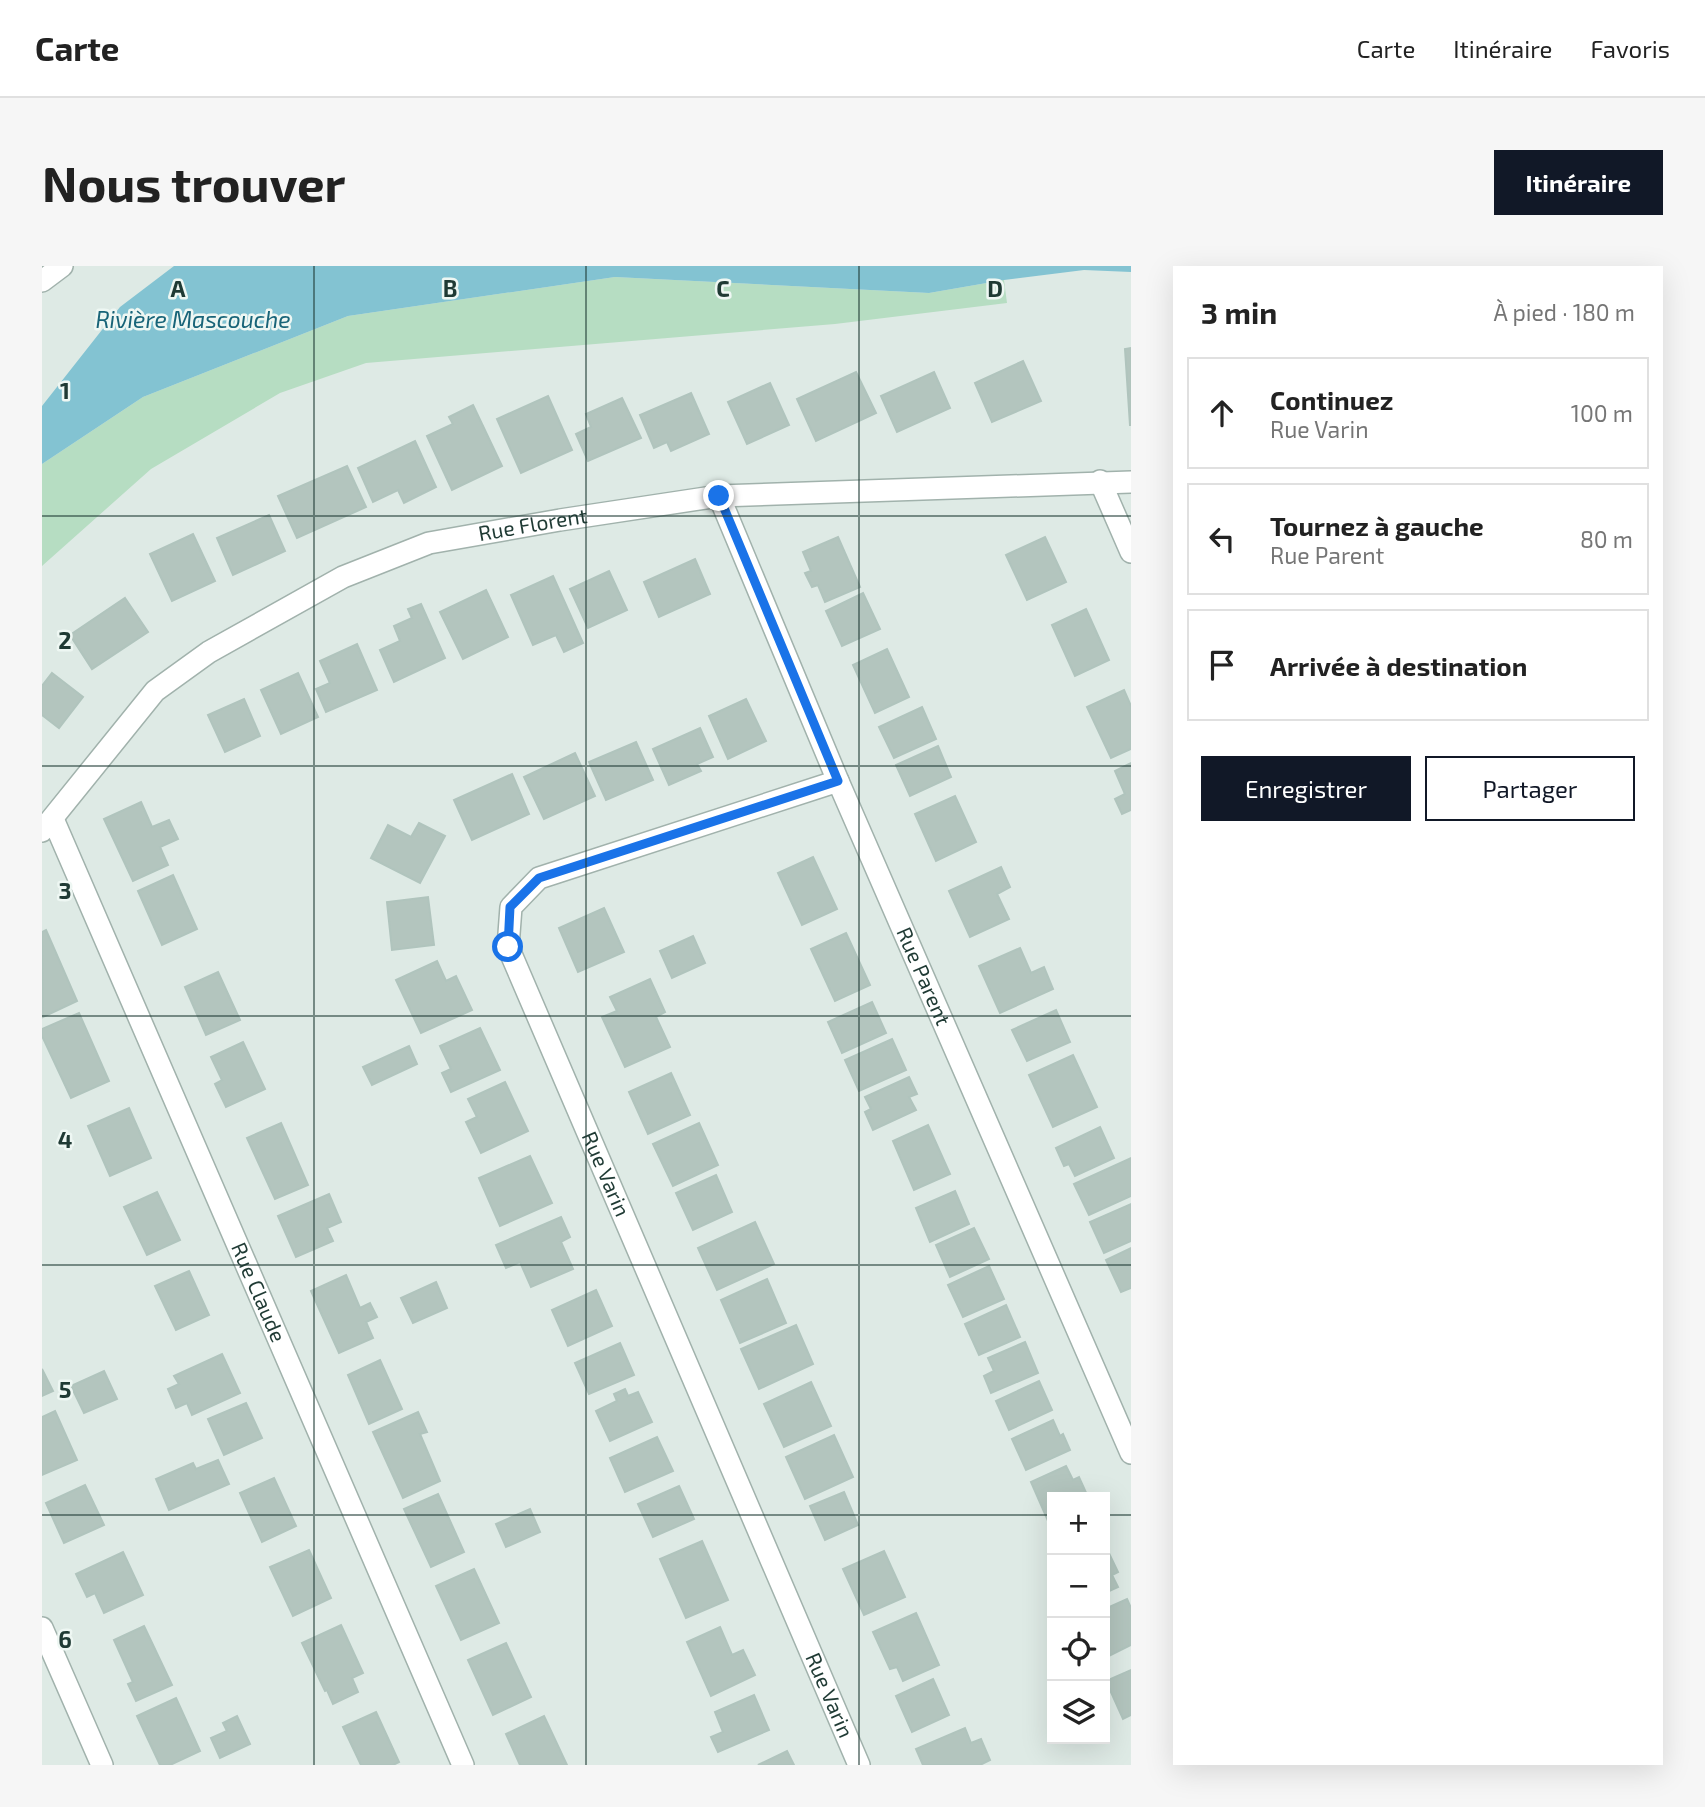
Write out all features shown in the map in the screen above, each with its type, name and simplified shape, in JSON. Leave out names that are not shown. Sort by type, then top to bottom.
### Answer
[{"type":"street","points":[[42,281],[62,266]]},
{"type":"street","points":[[1100,481],[1131,552]]},
{"type":"street","name":"Rue Florent","points":[[48,825],[155,691],[209,652],[343,577],[429,543],[719,496],[1131,482]]},
{"type":"street","name":"Rue Parent","points":[[719,496],[838,781],[1131,1453]]},
{"type":"street","name":"Rue Varin","points":[[838,781],[539,878],[510,907],[508,947],[859,1765]]},
{"type":"street","name":"Rue Claude","points":[[48,825],[463,1765]]},
{"type":"street","points":[[42,1628],[102,1765]]},
{"type":"green space","points":[[615,277],[929,293],[1004,280],[1007,303],[835,324],[366,363],[280,393],[151,469],[42,566],[42,464],[143,397],[348,316]]},
{"type":"water","name":"Rivière Mascouche","points":[[174,266],[1131,266],[1131,272],[1084,270],[929,293],[615,277],[348,316],[143,397],[42,464],[42,406],[120,307]]},
{"type":"building","points":[[1131,348],[1131,425],[1130,425],[1125,349]]},
{"type":"building","points":[[1023,361],[1041,401],[992,422],[975,383]]},
{"type":"building","points":[[856,372],[876,413],[816,441],[797,399]]},
{"type":"building","points":[[934,372],[950,408],[897,432],[881,396]]},
{"type":"building","points":[[770,383],[789,425],[747,444],[728,402]]},
{"type":"building","points":[[691,393],[709,434],[671,451],[667,442],[654,448],[640,415]]},
{"type":"building","points":[[548,396],[572,450],[521,473],[497,419]]},
{"type":"building","points":[[622,398],[641,438],[588,461],[576,434],[591,427],[586,414]]},
{"type":"building","points":[[473,405],[502,466],[452,490],[427,436],[453,424],[449,417]]},
{"type":"building","points":[[415,441],[436,487],[404,503],[398,490],[373,502],[358,468]]},
{"type":"building","points":[[347,466],[366,507],[297,538],[278,496]]},
{"type":"building","points":[[269,515],[285,551],[233,575],[217,538]]},
{"type":"building","points":[[193,534],[215,581],[172,601],[150,554]]},
{"type":"building","points":[[838,537],[860,587],[825,602],[818,585],[812,587],[805,573],[811,571],[803,552]]},
{"type":"building","points":[[1045,537],[1066,582],[1027,600],[1006,555]]},
{"type":"building","points":[[695,559],[710,594],[659,617],[644,582]]},
{"type":"building","points":[[609,571],[627,610],[588,628],[570,589]]},
{"type":"building","points":[[553,576],[583,643],[564,652],[556,635],[533,645],[511,595]]},
{"type":"building","points":[[486,590],[508,637],[463,659],[440,612]]},
{"type":"building","points":[[863,593],[880,629],[842,646],[826,611]]},
{"type":"building","points":[[125,598],[148,632],[92,669],[70,635]]},
{"type":"building","points":[[421,604],[445,658],[394,682],[380,650],[400,641],[394,626],[412,618],[408,609]]},
{"type":"building","points":[[1086,609],[1109,660],[1075,676],[1052,625]]},
{"type":"building","points":[[357,644],[377,690],[326,712],[316,689],[330,683],[320,661]]},
{"type":"building","points":[[887,649],[909,697],[875,713],[853,665]]},
{"type":"building","points":[[52,673],[83,697],[59,728],[42,715],[42,686]]},
{"type":"building","points":[[298,673],[318,717],[281,734],[261,690]]},
{"type":"building","points":[[1124,690],[1131,706],[1131,749],[1111,758],[1087,707]]},
{"type":"building","points":[[244,699],[260,736],[225,752],[208,715]]},
{"type":"building","points":[[746,699],[766,741],[728,759],[709,716]]},
{"type":"building","points":[[922,707],[936,739],[894,758],[879,727]]},
{"type":"building","points":[[700,728],[713,757],[697,764],[701,771],[669,785],[653,749]]},
{"type":"building","points":[[636,742],[653,780],[606,800],[589,762]]},
{"type":"building","points":[[938,746],[951,777],[910,796],[896,765]]},
{"type":"building","points":[[575,753],[595,796],[544,819],[524,777]]},
{"type":"building","points":[[1131,763],[1131,810],[1122,814],[1115,799],[1125,794],[1115,771]]},
{"type":"building","points":[[512,774],[529,814],[472,840],[454,800]]},
{"type":"building","points":[[955,796],[976,842],[936,861],[915,814]]},
{"type":"building","points":[[141,802],[152,827],[169,820],[178,839],[160,847],[168,865],[133,881],[104,819]]},
{"type":"building","points":[[419,823],[445,836],[420,883],[371,858],[388,825],[411,837]]},
{"type":"building","points":[[813,857],[837,909],[802,925],[778,873]]},
{"type":"building","points":[[1001,867],[1010,887],[997,894],[1009,919],[970,937],[949,891]]},
{"type":"building","points":[[173,875],[197,929],[162,945],[138,891]]},
{"type":"building","points":[[428,897],[434,945],[392,950],[387,902]]},
{"type":"building","points":[[604,908],[624,952],[578,972],[559,928]]},
{"type":"building","points":[[46,930],[77,1001],[43,1017],[42,932]]},
{"type":"building","points":[[846,933],[870,985],[835,1001],[811,949]]},
{"type":"building","points":[[693,936],[705,963],[672,978],[660,951]]},
{"type":"building","points":[[1020,948],[1031,973],[1044,967],[1053,989],[1000,1013],[979,966]]},
{"type":"building","points":[[437,961],[446,981],[456,976],[472,1010],[421,1033],[396,980]]},
{"type":"building","points":[[218,972],[240,1020],[206,1035],[185,987]]},
{"type":"building","points":[[650,979],[665,1012],[656,1017],[670,1047],[625,1067],[602,1017],[617,1011],[610,997]]},
{"type":"building","points":[[872,1002],[886,1033],[842,1053],[828,1022]]},
{"type":"building","points":[[1056,1010],[1070,1042],[1027,1061],[1012,1030]]},
{"type":"building","points":[[79,1013],[109,1081],[71,1098],[42,1036],[42,1029]]},
{"type":"building","points":[[480,1028],[500,1070],[451,1092],[442,1073],[451,1069],[440,1046]]},
{"type":"building","points":[[892,1039],[906,1070],[859,1091],[845,1060]]},
{"type":"building","points":[[243,1042],[265,1089],[226,1107],[215,1084],[222,1080],[211,1057]]},
{"type":"building","points":[[409,1046],[417,1064],[372,1085],[363,1067]]},
{"type":"building","points":[[1073,1055],[1097,1107],[1053,1127],[1029,1075]]},
{"type":"building","points":[[671,1073],[690,1115],[648,1134],[629,1092]]},
{"type":"building","points":[[909,1077],[917,1094],[909,1097],[916,1110],[873,1130],[865,1112],[871,1109],[865,1097]]},
{"type":"building","points":[[505,1082],[528,1131],[481,1153],[466,1122],[477,1117],[468,1099]]},
{"type":"building","points":[[129,1108],[151,1158],[110,1176],[88,1126]]},
{"type":"building","points":[[281,1123],[308,1185],[275,1199],[247,1138]]},
{"type":"building","points":[[699,1123],[718,1165],[673,1186],[653,1144]]},
{"type":"building","points":[[928,1125],[950,1174],[914,1190],[893,1141]]},
{"type":"building","points":[[1100,1127],[1114,1158],[1075,1176],[1069,1164],[1064,1166],[1056,1148]]},
{"type":"building","points":[[530,1156],[552,1203],[500,1226],[479,1178]]},
{"type":"building","points":[[1131,1158],[1131,1196],[1089,1215],[1074,1184]]},
{"type":"building","points":[[716,1175],[732,1212],[693,1230],[676,1193]]},
{"type":"building","points":[[955,1191],[969,1224],[930,1242],[916,1208]]},
{"type":"building","points":[[157,1192],[180,1240],[147,1255],[124,1207]]},
{"type":"building","points":[[329,1194],[341,1222],[327,1228],[333,1241],[296,1257],[278,1216]]},
{"type":"building","points":[[1131,1204],[1131,1241],[1104,1253],[1090,1222]]},
{"type":"building","points":[[561,1217],[570,1237],[561,1242],[573,1269],[531,1287],[520,1262],[506,1268],[496,1245]]},
{"type":"building","points":[[755,1222],[774,1264],[717,1290],[698,1248]]},
{"type":"building","points":[[974,1228],[989,1259],[950,1277],[936,1245]]},
{"type":"building","points":[[1131,1248],[1131,1288],[1121,1292],[1106,1260]]},
{"type":"building","points":[[989,1266],[1004,1299],[963,1317],[948,1285]]},
{"type":"building","points":[[189,1271],[209,1315],[176,1330],[155,1286]]},
{"type":"building","points":[[346,1275],[360,1308],[370,1303],[377,1317],[366,1322],[373,1338],[339,1353],[311,1291]]},
{"type":"building","points":[[767,1279],[786,1323],[740,1343],[721,1300]]},
{"type":"building","points":[[436,1282],[447,1308],[413,1323],[401,1298]]},
{"type":"building","points":[[596,1290],[612,1326],[568,1346],[552,1310]]},
{"type":"building","points":[[1006,1305],[1020,1337],[979,1355],[965,1324]]},
{"type":"building","points":[[796,1325],[813,1364],[759,1389],[741,1349]]},
{"type":"building","points":[[1025,1342],[1038,1373],[991,1393],[984,1376],[994,1371],[988,1358]]},
{"type":"building","points":[[620,1343],[634,1375],[589,1394],[575,1363]]},
{"type":"building","points":[[222,1354],[240,1393],[192,1415],[187,1403],[176,1408],[168,1389],[179,1384],[174,1376]]},
{"type":"building","points":[[380,1360],[402,1409],[369,1424],[348,1375]]},
{"type":"building","points":[[42,1369],[53,1391],[42,1396]]},
{"type":"building","points":[[104,1371],[117,1399],[84,1413],[71,1386]]},
{"type":"building","points":[[1039,1381],[1052,1410],[1009,1430],[996,1401]]},
{"type":"building","points":[[811,1382],[831,1426],[784,1447],[764,1404]]},
{"type":"building","points":[[625,1389],[628,1396],[638,1392],[652,1422],[610,1441],[596,1411],[617,1401],[614,1394]]},
{"type":"building","points":[[246,1403],[262,1438],[224,1455],[208,1419]]},
{"type":"building","points":[[55,1411],[77,1460],[42,1475],[42,1417]]},
{"type":"building","points":[[418,1412],[427,1432],[420,1434],[440,1481],[403,1498],[373,1432]]},
{"type":"building","points":[[1053,1420],[1070,1450],[1026,1470],[1012,1439]]},
{"type":"building","points":[[834,1435],[853,1477],[805,1499],[786,1457]]},
{"type":"building","points":[[657,1437],[673,1471],[625,1492],[610,1458]]},
{"type":"building","points":[[218,1460],[229,1484],[169,1510],[156,1479],[193,1463],[196,1469]]},
{"type":"building","points":[[1066,1466],[1073,1480],[1079,1477],[1086,1492],[1047,1492],[1047,1519],[1031,1482]]},
{"type":"building","points":[[274,1478],[296,1526],[262,1542],[240,1493]]},
{"type":"building","points":[[85,1485],[104,1525],[64,1543],[46,1503]]},
{"type":"building","points":[[679,1486],[694,1519],[653,1537],[638,1504]]},
{"type":"building","points":[[844,1492],[858,1525],[825,1540],[810,1506]]},
{"type":"building","points":[[438,1494],[464,1552],[431,1567],[404,1509]]},
{"type":"building","points":[[530,1509],[540,1532],[506,1547],[496,1524]]},
{"type":"building","points":[[702,1541],[728,1600],[686,1618],[660,1559]]},
{"type":"building","points":[[309,1550],[331,1598],[293,1616],[270,1567]]},
{"type":"building","points":[[884,1551],[905,1597],[864,1615],[843,1569]]},
{"type":"building","points":[[123,1552],[143,1595],[104,1613],[95,1593],[87,1597],[76,1574]]},
{"type":"building","points":[[1110,1555],[1118,1572],[1112,1575],[1118,1587],[1110,1591]]},
{"type":"building","points":[[474,1569],[499,1623],[461,1640],[436,1586]]},
{"type":"building","points":[[1127,1599],[1131,1608],[1131,1645],[1110,1656],[1110,1618],[1110,1607]]},
{"type":"building","points":[[916,1613],[939,1665],[903,1681],[897,1667],[890,1669],[873,1632]]},
{"type":"building","points":[[341,1625],[363,1673],[352,1678],[358,1692],[333,1704],[302,1643]]},
{"type":"building","points":[[144,1626],[172,1685],[136,1701],[128,1684],[133,1682],[114,1640]]},
{"type":"building","points":[[720,1627],[732,1655],[743,1650],[755,1675],[711,1696],[687,1642]]},
{"type":"building","points":[[506,1643],[531,1697],[493,1715],[468,1660]]},
{"type":"building","points":[[1131,1670],[1131,1715],[1123,1719],[1110,1690],[1110,1679]]},
{"type":"building","points":[[933,1679],[949,1715],[912,1732],[896,1696]]},
{"type":"building","points":[[754,1695],[769,1730],[718,1752],[711,1737],[723,1732],[715,1712]]},
{"type":"building","points":[[176,1698],[200,1751],[170,1765],[160,1765],[137,1716]]},
{"type":"building","points":[[376,1712],[399,1762],[393,1765],[361,1765],[343,1727]]},
{"type":"building","points":[[237,1716],[250,1744],[220,1758],[211,1738],[227,1731],[223,1723]]},
{"type":"building","points":[[544,1716],[567,1765],[520,1765],[506,1734]]},
{"type":"building","points":[[965,1728],[971,1743],[981,1739],[990,1760],[980,1765],[923,1765],[916,1749]]},
{"type":"building","points":[[787,1751],[794,1765],[758,1765]]},
{"type":"route","points":[[508,947],[510,907],[539,878],[838,781],[719,496]]}]
